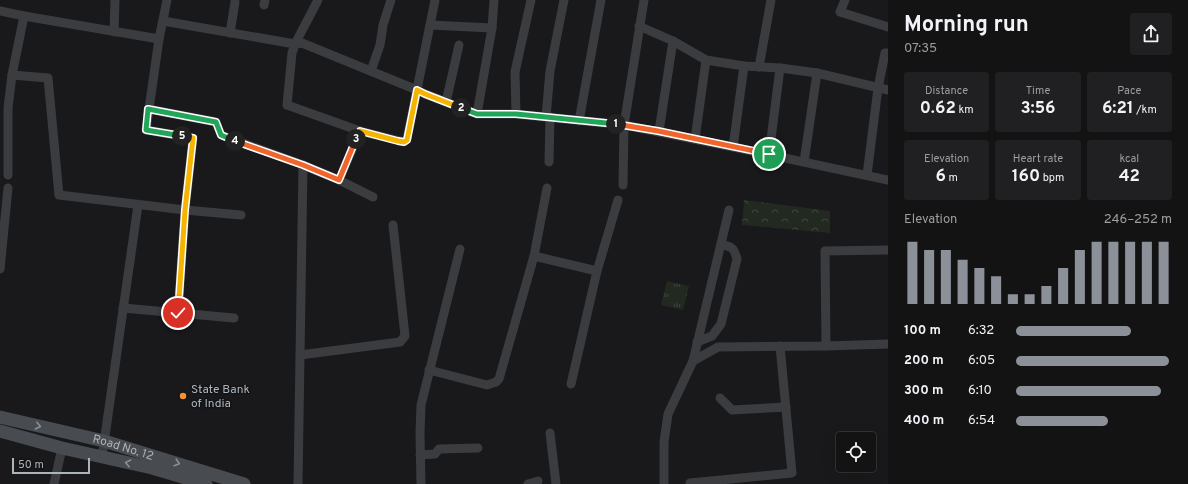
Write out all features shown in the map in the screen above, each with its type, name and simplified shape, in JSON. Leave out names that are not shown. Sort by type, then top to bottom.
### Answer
[{"type":"main road","name":"Road No. 12","points":[[0,417],[104,442],[244,484]]},
{"type":"main road","points":[[0,431],[62,448],[152,468],[206,484]]},
{"type":"street","points":[[114,32],[115,0]]},
{"type":"street","points":[[167,0],[159,39],[146,130],[193,138],[185,210],[178,313]]},
{"type":"street","points":[[318,0],[295,44],[292,53],[287,105],[360,131],[404,142],[407,140],[435,0]]},
{"type":"street","points":[[371,71],[380,45],[383,25],[391,0]]},
{"type":"street","points":[[477,114],[492,28],[494,0]]},
{"type":"street","points":[[516,114],[516,72],[531,0]]},
{"type":"street","points":[[549,162],[548,117],[550,72],[564,0]]},
{"type":"street","points":[[579,121],[601,0]]},
{"type":"street","points":[[623,185],[624,125],[644,0]]},
{"type":"street","points":[[759,67],[771,0]]},
{"type":"street","points":[[845,0],[840,12],[888,27]]},
{"type":"street","points":[[230,32],[235,2]]},
{"type":"street","points":[[0,11],[159,39]]},
{"type":"street","points":[[8,175],[4,109],[24,16]]},
{"type":"street","points":[[163,21],[295,44],[302,43],[477,114],[516,114],[624,125],[888,180]]},
{"type":"street","points":[[430,25],[492,28]]},
{"type":"street","points":[[639,26],[674,41],[706,60],[744,66],[780,68],[817,73],[888,90]]},
{"type":"street","points":[[658,131],[674,41]]},
{"type":"street","points":[[446,102],[459,45]]},
{"type":"street","points":[[867,175],[878,88],[885,53],[888,53]]},
{"type":"street","points":[[695,139],[706,60]]},
{"type":"street","points":[[733,147],[744,66]]},
{"type":"street","points":[[769,154],[780,68]]},
{"type":"street","points":[[804,162],[817,73]]},
{"type":"street","points":[[12,75],[48,78],[59,195],[138,205],[241,215]]},
{"type":"street","points":[[148,109],[216,122],[221,135],[303,165],[339,180],[373,197]]},
{"type":"street","points":[[339,180],[360,131]]},
{"type":"street","points":[[298,484],[303,165]]},
{"type":"street","points":[[0,269],[8,188]]},
{"type":"street","points":[[429,370],[487,385],[496,382],[499,379],[534,256],[547,188]]},
{"type":"street","points":[[571,384],[597,271],[618,200]]},
{"type":"street","points":[[102,457],[138,205]]},
{"type":"street","points":[[664,484],[664,442],[668,414],[693,361],[729,210]]},
{"type":"street","points":[[300,355],[400,342],[405,336],[392,225]]},
{"type":"street","points":[[697,342],[712,336],[721,324],[737,259],[734,250],[729,245],[721,244]]},
{"type":"street","points":[[421,484],[421,405],[460,249]]},
{"type":"street","points":[[826,346],[826,251],[888,250]]},
{"type":"street","points":[[534,256],[597,271]]},
{"type":"street","points":[[123,308],[234,318]]},
{"type":"street","points":[[693,361],[718,347],[888,344]]},
{"type":"street","points":[[690,483],[738,481],[792,473],[780,346]]},
{"type":"street","points":[[720,398],[732,410],[786,406]]},
{"type":"street","points":[[528,484],[542,480],[556,480],[550,433]]},
{"type":"street","points":[[54,484],[62,448]]},
{"type":"street","points":[[420,455],[435,454],[439,449],[478,448]]},
{"type":"green space","points":[[744,200],[830,211],[830,233],[742,225]]},
{"type":"green space","points":[[667,281],[689,286],[683,310],[661,305]]},
{"type":"place","name":"State Bank of India","points":[[183,396]]},
{"type":"route","points":[[178,313],[185,210],[193,138],[146,130],[148,109],[216,122],[221,135],[339,180],[360,131],[398,141],[404,142],[407,140],[417,90],[477,114],[516,114],[624,125],[769,154]]}]
